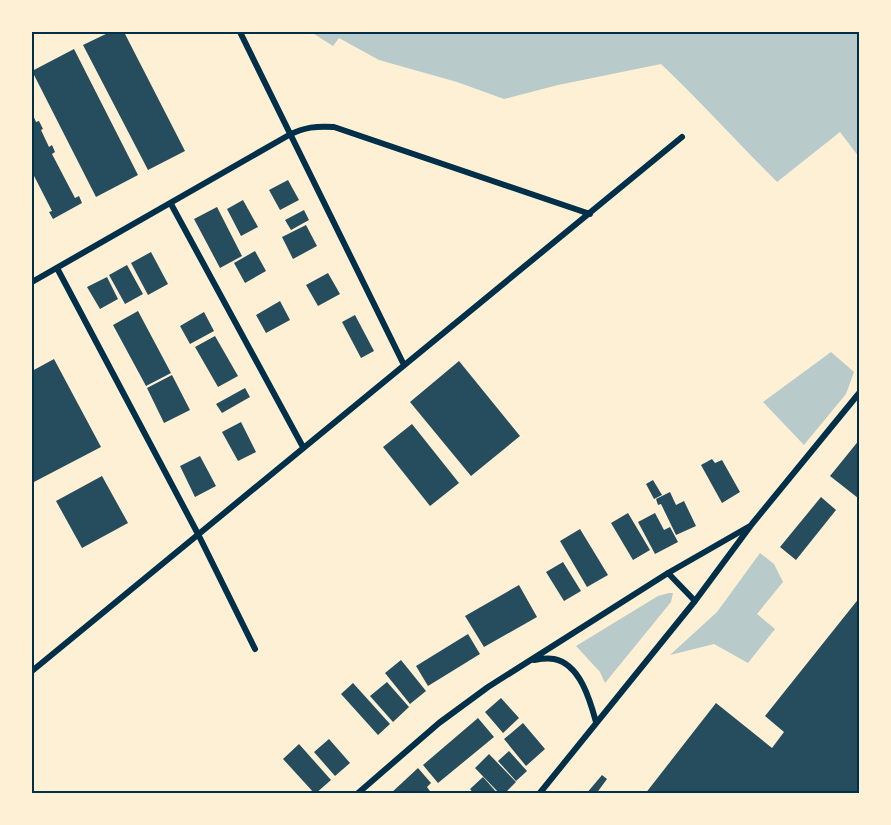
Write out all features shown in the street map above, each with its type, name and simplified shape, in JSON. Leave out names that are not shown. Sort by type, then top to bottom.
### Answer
[{"type":"street","points":[[240,32],[404,365]]},
{"type":"street","points":[[32,282],[289,135],[317,126],[334,127],[590,213]]},
{"type":"street","points":[[32,670],[682,137]]},
{"type":"street","points":[[171,204],[303,447]]},
{"type":"street","points":[[57,268],[198,534],[255,649]]},
{"type":"street","points":[[539,794],[695,602],[752,524],[860,392]]},
{"type":"street","points":[[357,794],[439,723],[488,687],[668,573],[752,524]]},
{"type":"street","points":[[668,573],[695,602]]},
{"type":"street","points":[[532,660],[555,659],[576,675],[587,693],[596,722]]},
{"type":"shaded area","points":[[311,32],[859,32],[859,157],[840,132],[777,182],[661,64],[558,85],[504,99],[457,82],[379,60],[339,38],[333,46]]},
{"type":"shaded area","points":[[831,352],[854,372],[846,394],[804,445],[763,402]]},
{"type":"shaded area","points":[[760,553],[774,564],[783,582],[757,614],[775,629],[748,663],[714,644],[670,655],[717,612]]},
{"type":"shaded area","points":[[673,593],[671,602],[605,683],[600,672],[576,646],[658,596]]},
{"type":"building","points":[[110,32],[124,32],[185,151],[148,170],[83,45]]},
{"type":"building","points":[[74,49],[138,175],[96,197],[32,71]]},
{"type":"building","points":[[32,113],[36,122],[39,121],[43,129],[41,130],[49,147],[52,145],[55,152],[52,154],[75,198],[79,196],[82,203],[53,219],[49,212],[52,211],[32,172]]},
{"type":"building","points":[[288,180],[299,200],[280,210],[269,190]]},
{"type":"building","points":[[243,200],[258,227],[241,236],[227,209]]},
{"type":"building","points":[[217,207],[242,256],[220,268],[194,219]]},
{"type":"building","points":[[304,210],[309,220],[291,230],[285,220]]},
{"type":"building","points":[[306,225],[317,246],[293,259],[282,237]]},
{"type":"building","points":[[255,251],[266,271],[245,283],[234,263]]},
{"type":"building","points":[[151,252],[168,284],[148,295],[131,263]]},
{"type":"building","points":[[127,265],[143,294],[125,304],[109,275]]},
{"type":"building","points":[[328,273],[340,294],[318,306],[306,285]]},
{"type":"building","points":[[107,277],[118,299],[100,309],[87,287]]},
{"type":"building","points":[[280,301],[290,320],[266,333],[256,315]]},
{"type":"building","points":[[138,311],[171,373],[146,386],[113,325]]},
{"type":"building","points":[[204,312],[214,331],[190,344],[180,326]]},
{"type":"building","points":[[355,315],[374,351],[361,358],[342,322]]},
{"type":"building","points":[[215,336],[238,376],[218,387],[195,347]]},
{"type":"building","points":[[54,359],[101,447],[32,483],[32,371]]},
{"type":"building","points":[[459,361],[520,436],[471,476],[410,402]]},
{"type":"building","points":[[172,375],[190,410],[164,423],[147,388]]},
{"type":"building","points":[[245,388],[250,397],[222,413],[216,404]]},
{"type":"building","points":[[241,422],[256,452],[238,461],[222,432]]},
{"type":"building","points":[[412,424],[459,483],[430,506],[383,447]]},
{"type":"building","points":[[860,439],[860,497],[858,498],[830,476]]},
{"type":"building","points":[[200,456],[216,486],[195,497],[180,466]]},
{"type":"building","points":[[712,459],[715,463],[722,460],[740,492],[722,503],[701,465]]},
{"type":"building","points":[[102,476],[128,523],[82,548],[56,501]]},
{"type":"building","points":[[653,480],[662,495],[654,499],[646,484]]},
{"type":"building","points":[[670,492],[676,505],[684,501],[696,526],[676,535],[661,504],[658,505],[656,499]]},
{"type":"building","points":[[821,497],[836,510],[796,560],[780,547]]},
{"type":"building","points":[[628,513],[650,550],[633,560],[611,523]]},
{"type":"building","points":[[655,513],[664,530],[670,527],[678,542],[655,554],[638,522]]},
{"type":"building","points":[[580,529],[608,575],[587,587],[560,541]]},
{"type":"building","points":[[563,562],[581,591],[564,601],[546,572]]},
{"type":"building","points":[[519,585],[537,617],[484,647],[465,616]]},
{"type":"building","points":[[860,597],[860,794],[645,794],[716,703],[772,748],[784,732],[765,716]]},
{"type":"building","points":[[468,634],[480,654],[428,686],[416,666]]},
{"type":"building","points":[[401,660],[426,691],[410,704],[385,673]]},
{"type":"building","points":[[387,682],[409,707],[393,722],[370,696]]},
{"type":"building","points":[[353,683],[390,724],[378,735],[341,694]]},
{"type":"building","points":[[501,698],[519,718],[503,733],[485,712]]},
{"type":"building","points":[[478,718],[494,737],[438,783],[423,765]]},
{"type":"building","points":[[523,723],[545,749],[526,766],[504,739]]},
{"type":"building","points":[[329,739],[350,763],[335,776],[314,752]]},
{"type":"building","points":[[299,744],[331,780],[315,794],[283,759]]},
{"type":"building","points":[[509,751],[527,771],[516,781],[498,761]]},
{"type":"building","points":[[489,754],[516,782],[504,794],[500,794],[475,768]]},
{"type":"building","points":[[418,768],[431,783],[427,787],[432,794],[390,794]]},
{"type":"building","points":[[602,775],[607,779],[596,794],[586,794]]},
{"type":"building","points":[[483,777],[498,794],[474,794],[470,789]]}]
